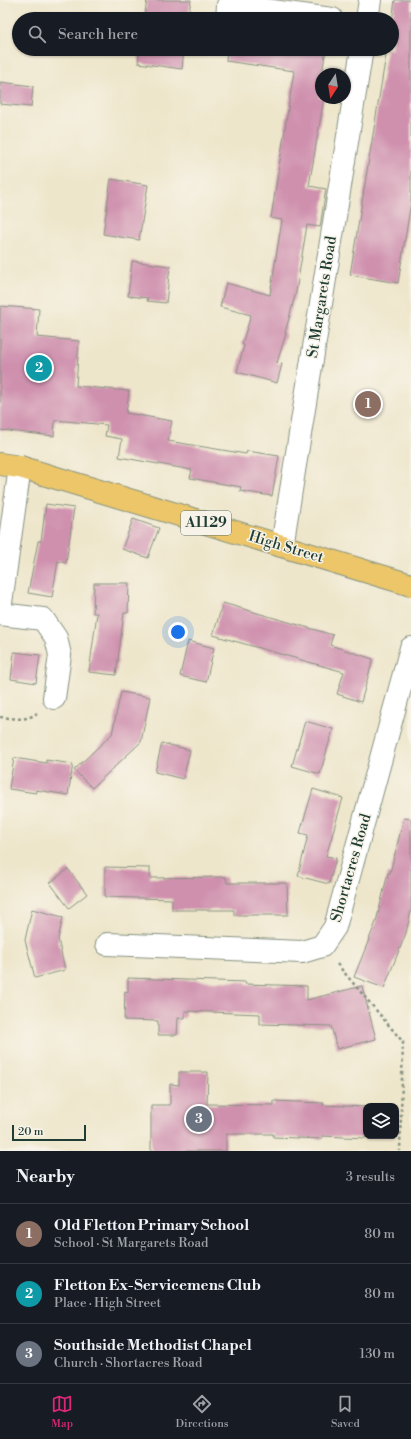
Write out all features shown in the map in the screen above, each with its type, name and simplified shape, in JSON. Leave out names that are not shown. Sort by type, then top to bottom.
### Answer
[{"type":"main road","name":"High Street","points":[[10,465],[411,585]]},
{"type":"street","points":[[368,12],[370,0]]},
{"type":"street","points":[[228,12],[228,5],[280,12]]},
{"type":"street","name":"St Margarets Road","points":[[282,546],[361,56]]},
{"type":"street","points":[[0,610],[10,465]]},
{"type":"street","points":[[0,614],[43,619],[56,638],[60,655],[54,698]]},
{"type":"street","name":"Shortacres Road","points":[[322,946],[335,927],[411,648]]},
{"type":"street","points":[[107,944],[302,952],[322,946]]},
{"type":"path","points":[[0,717],[20,719],[32,717],[42,710],[54,698]]},
{"type":"path","points":[[322,946],[403,1042],[400,1151]]},
{"type":"building","points":[[147,0],[191,0],[189,12],[145,12]]},
{"type":"building","points":[[395,0],[411,0],[411,202],[398,283],[350,275],[386,56],[399,56],[399,12],[393,12]]},
{"type":"building","points":[[139,56],[183,56],[182,69],[138,63]]},
{"type":"building","points":[[226,56],[325,56],[323,68],[315,68],[315,104],[323,104],[309,186],[326,189],[320,227],[307,225],[296,292],[277,363],[282,364],[277,383],[237,372],[244,345],[242,344],[251,315],[220,307],[226,283],[270,295],[282,220],[271,218],[294,71],[226,61]]},
{"type":"building","points":[[0,82],[33,86],[31,107],[0,104]]},
{"type":"building","points":[[111,179],[148,185],[139,240],[103,234]]},
{"type":"building","points":[[132,261],[170,266],[166,303],[147,301],[148,298],[128,296]]},
{"type":"building","points":[[0,306],[39,309],[37,337],[79,341],[76,386],[129,391],[126,413],[172,421],[168,441],[246,454],[247,451],[279,456],[272,496],[240,491],[241,487],[190,478],[192,470],[119,457],[122,439],[105,436],[107,425],[55,420],[54,436],[0,430]]},
{"type":"building","points":[[46,504],[74,508],[66,563],[58,561],[52,597],[28,593],[38,541],[41,541]]},
{"type":"building","points":[[133,519],[159,528],[148,558],[122,549]]},
{"type":"building","points":[[94,583],[129,583],[128,613],[124,613],[116,675],[89,672],[97,613],[93,613]]},
{"type":"building","points":[[223,603],[333,635],[330,645],[373,659],[361,702],[337,694],[344,672],[213,635]]},
{"type":"building","points":[[188,641],[214,648],[206,682],[180,676]]},
{"type":"building","points":[[14,652],[40,655],[36,683],[11,679]]},
{"type":"building","points":[[121,692],[150,697],[141,742],[92,788],[74,770],[112,734]]},
{"type":"building","points":[[305,721],[333,729],[320,774],[292,766]]},
{"type":"building","points":[[162,743],[190,750],[183,779],[155,772]]},
{"type":"building","points":[[14,758],[46,763],[46,760],[73,764],[68,795],[36,790],[36,793],[9,789]]},
{"type":"building","points":[[313,789],[343,798],[326,856],[336,858],[329,884],[298,876],[308,835],[300,833]]},
{"type":"building","points":[[404,818],[411,819],[411,911],[406,933],[384,988],[354,977],[376,922]]},
{"type":"building","points":[[105,867],[150,868],[150,878],[226,877],[227,883],[287,883],[288,915],[234,915],[234,910],[172,910],[172,899],[105,897]]},
{"type":"building","points":[[68,869],[87,894],[69,908],[50,883]]},
{"type":"building","points":[[32,909],[63,917],[58,939],[65,970],[35,978],[25,940]]},
{"type":"building","points":[[128,978],[246,982],[245,984],[307,986],[307,1000],[362,986],[376,1039],[337,1049],[331,1026],[260,1024],[260,1014],[185,1011],[185,1018],[178,1018],[177,1035],[158,1035],[158,1021],[124,1020],[125,991],[128,992]]},
{"type":"building","points":[[179,1072],[208,1072],[207,1104],[274,1105],[274,1101],[324,1103],[323,1105],[363,1107],[363,1138],[322,1136],[322,1139],[273,1137],[273,1134],[226,1134],[226,1151],[151,1151],[151,1105],[170,1105],[170,1084],[179,1085]]},
{"type":"place","name":"Fletton Ex-Servicemens Club","points":[[39,368]]},
{"type":"place","name":"Old Fletton Primary School","points":[[368,404]]},
{"type":"place","name":"Southside Methodist Chapel","points":[[199,1119]]}]
